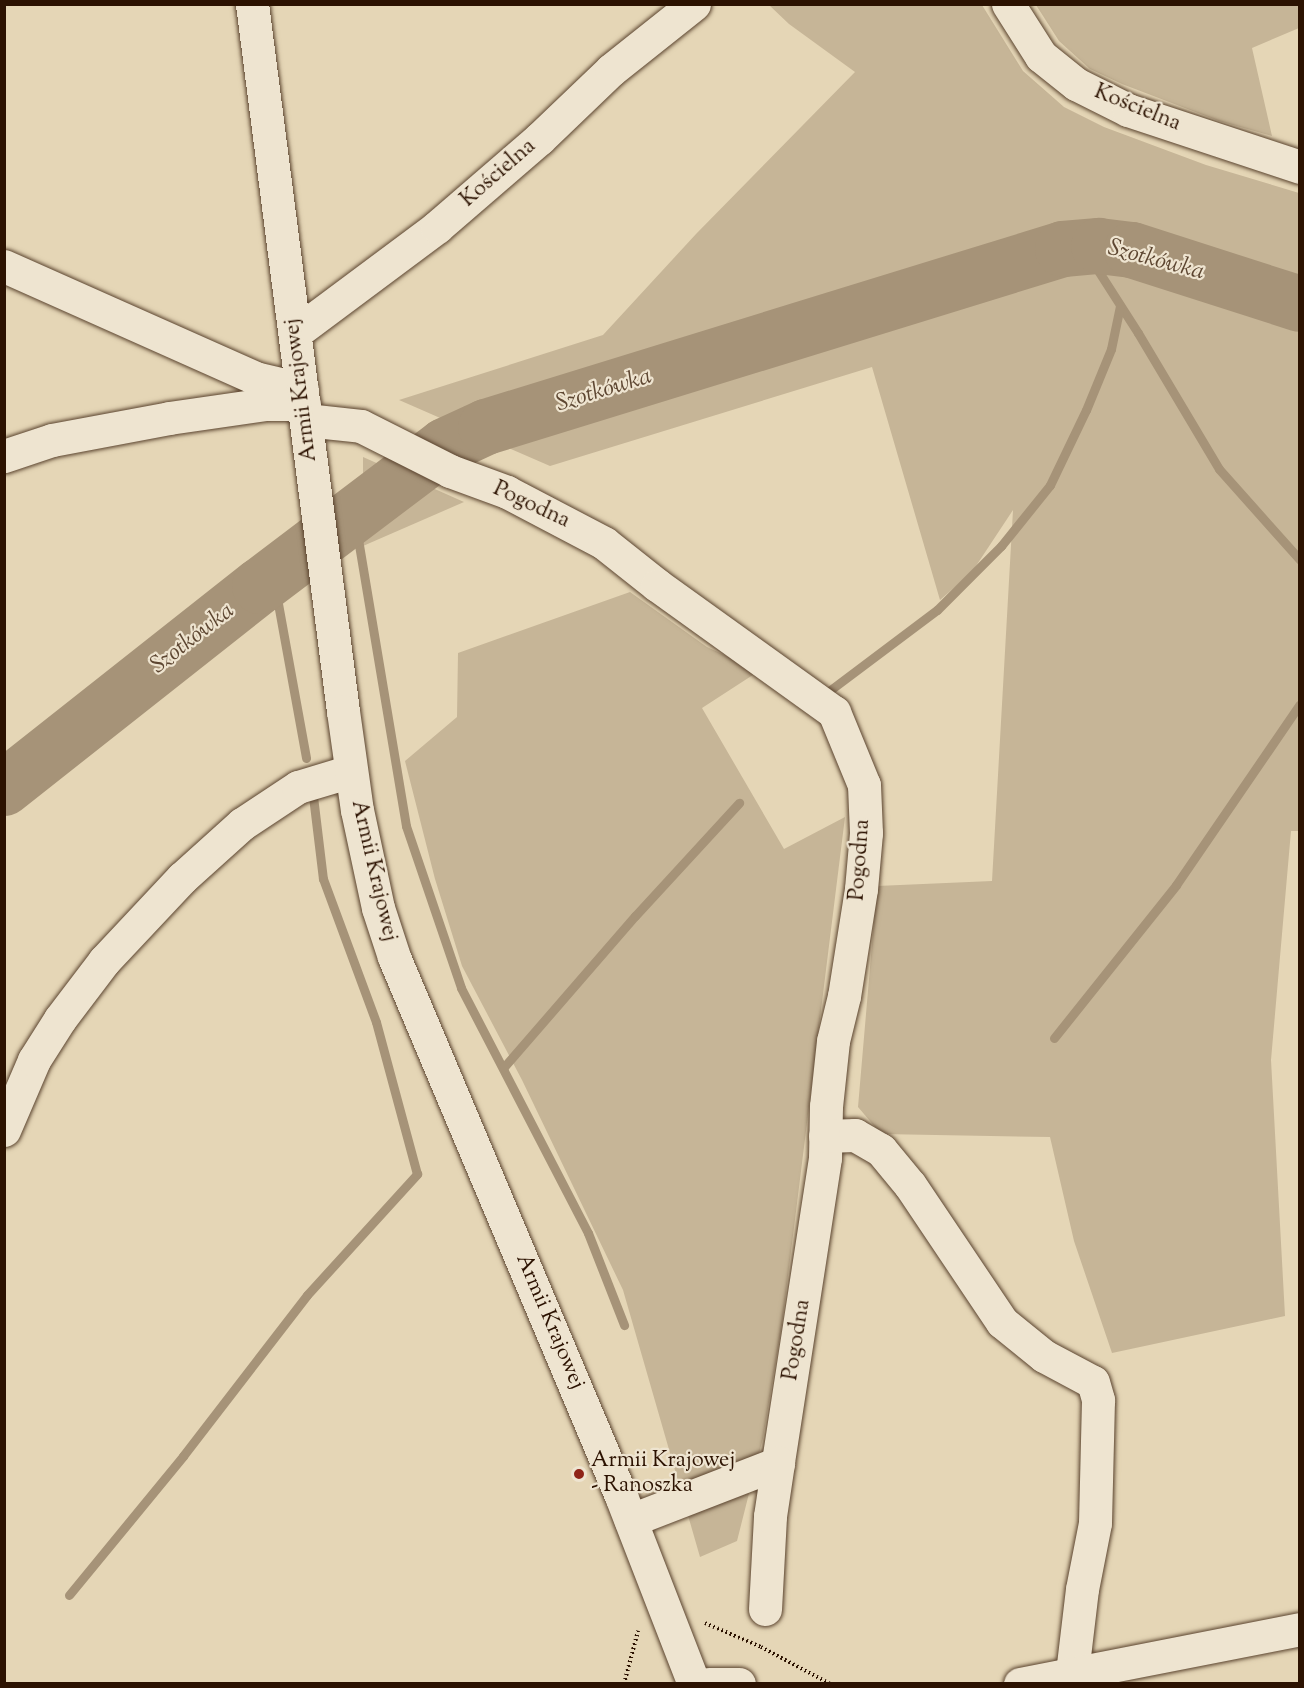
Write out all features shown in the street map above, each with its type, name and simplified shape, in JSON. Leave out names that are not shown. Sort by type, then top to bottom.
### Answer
[{"type":"street","name":"Armii Krajowej","points":[[252,4],[351,771],[378,908],[394,957],[631,1520],[694,1683]]},
{"type":"street","name":"Kościelna","points":[[295,333],[437,227],[539,139],[611,70],[694,4]]},
{"type":"street","name":"Kościelna","points":[[1008,4],[1041,56],[1076,84],[1128,110],[1299,167]]},
{"type":"street","points":[[4,266],[255,378],[304,404]]},
{"type":"street","points":[[4,456],[52,440],[158,419],[266,404],[304,404]]},
{"type":"street","name":"Pogodna","points":[[304,404],[361,426],[450,471],[507,492],[604,543],[657,585],[834,712],[864,785],[866,833],[861,889],[844,996],[833,1041],[825,1158],[770,1516],[765,1609]]},
{"type":"street","points":[[4,1130],[33,1060],[60,1019],[104,961],[182,878],[242,824],[298,787],[351,771]]},
{"type":"street","points":[[825,1136],[855,1135],[881,1149],[910,1185],[1002,1322],[1044,1356],[1093,1382],[1098,1400],[1095,1523],[1082,1589],[1072,1673]]},
{"type":"street","points":[[631,1520],[778,1463]]},
{"type":"street","points":[[1020,1683],[1299,1629]]},
{"type":"street","points":[[709,1683],[739,1683]]},
{"type":"path","points":[[704,1623],[761,1647],[830,1683]]},
{"type":"path","points":[[624,1683],[640,1624]]},
{"type":"shaded area","points":[[769,5],[982,5],[1023,71],[1064,107],[1104,127],[1206,165],[1299,193],[1300,831],[1291,831],[1271,1060],[1285,1316],[1112,1353],[1074,1241],[1050,1137],[881,1134],[858,1107],[877,886],[992,881],[1013,510],[972,572],[940,600],[872,367],[550,466],[399,400],[603,335],[696,234],[855,72],[789,24]]},
{"type":"shaded area","points":[[1036,5],[1299,5],[1299,28],[1252,48],[1272,136],[1219,121],[1122,84],[1090,69],[1059,41]]},
{"type":"shaded area","points":[[363,457],[464,502],[363,546]]},
{"type":"shaded area","points":[[630,592],[707,647],[759,671],[702,708],[784,849],[845,817],[782,1324],[763,1438],[737,1541],[700,1557],[623,1290],[522,1080],[462,966],[435,879],[405,761],[457,717],[458,653]]},
{"type":"waterway","name":"Szotkówka","points":[[4,788],[260,586],[445,446],[486,427],[1063,249],[1099,246],[1132,250],[1300,304]]},
{"type":"waterway","points":[[1083,247],[1138,333],[1219,469],[1300,560]]},
{"type":"waterway","points":[[829,691],[937,610],[1001,546],[1050,485],[1086,410],[1111,349],[1120,306]]},
{"type":"waterway","points":[[354,515],[406,826],[461,988],[588,1233],[624,1325]]},
{"type":"waterway","points":[[273,576],[306,758]]},
{"type":"waterway","points":[[1054,1038],[1176,885],[1300,704]]},
{"type":"waterway","points":[[69,1595],[183,1456],[307,1295],[417,1174],[376,1022],[323,879],[313,796]]},
{"type":"waterway","points":[[504,1067],[635,916],[739,803]]},
{"type":"place","name":"Armii Krajowej - Ranoszka","points":[[579,1474]]}]
